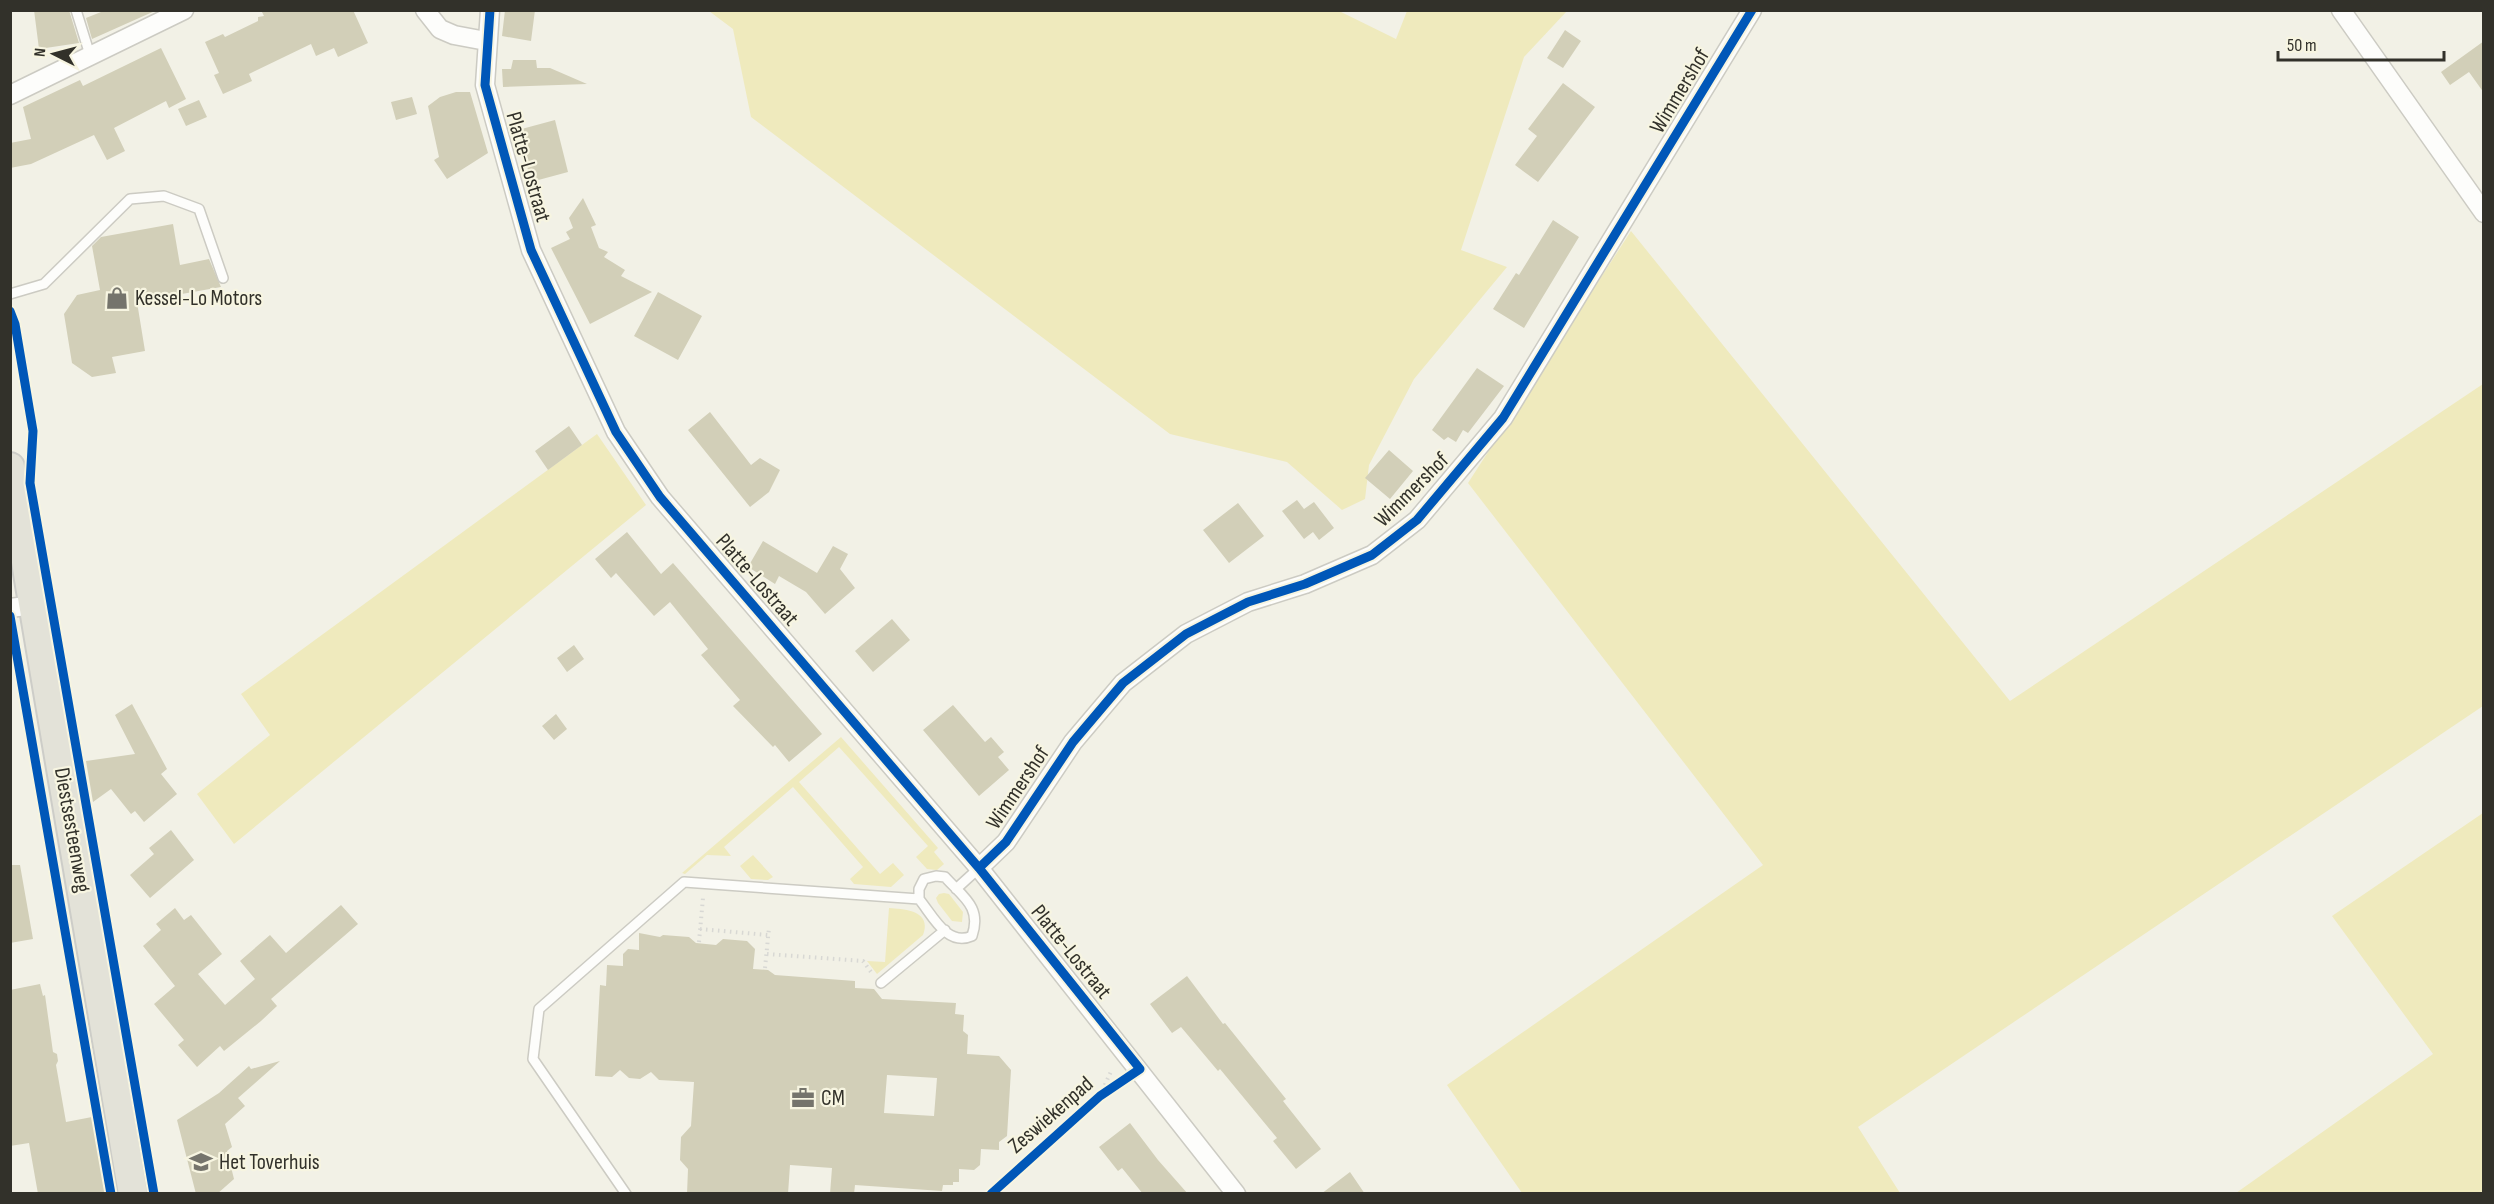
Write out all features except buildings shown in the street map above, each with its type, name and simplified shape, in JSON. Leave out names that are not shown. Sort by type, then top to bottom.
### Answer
[{"type":"main road","name":"Diestsesteenweg","points":[[10,467],[22,606],[133,1194]]},
{"type":"street","points":[[10,95],[184,10]]},
{"type":"street","points":[[425,10],[440,29],[454,35],[486,41]]},
{"type":"street","name":"Platte-Lostraat","points":[[490,10],[486,41],[485,85],[531,250],[616,432],[660,497],[979,868],[1140,1069],[1236,1194]]},
{"type":"street","name":"Wimmershof","points":[[979,868],[1006,842],[1073,742],[1124,683],[1186,634],[1248,602],[1305,584],[1372,555],[1417,520],[1503,418],[1752,10]]},
{"type":"street","points":[[2341,10],[2484,213]]},
{"type":"lane","points":[[76,10],[90,55]]},
{"type":"lane","points":[[10,294],[44,284],[130,199],[164,195],[199,209],[223,278]]},
{"type":"lane","points":[[956,889],[979,868]]},
{"type":"lane","points":[[936,876],[945,877],[956,889],[976,913],[976,924],[972,936],[962,940],[950,937],[919,898],[919,890],[924,879],[936,876]]},
{"type":"lane","points":[[626,1194],[533,1059],[539,1009],[684,882],[919,898]]},
{"type":"lane","points":[[881,983],[945,930]]},
{"type":"path","points":[[699,942],[704,884]]},
{"type":"path","points":[[765,968],[769,928]]},
{"type":"path","points":[[700,929],[768,935]]},
{"type":"path","points":[[767,954],[863,961]]},
{"type":"path","points":[[1100,1096],[1115,1063]]},
{"type":"shaded area","points":[[1337,10],[1396,39],[1407,11],[1567,11],[1524,57],[1461,250],[1507,267],[1414,379],[1369,465],[1365,499],[1342,510],[1287,462],[1170,434],[751,117],[733,29],[709,11]]},
{"type":"shaded area","points":[[1631,231],[2010,701],[2483,384],[2483,706],[1858,1127],[1900,1193],[1522,1193],[1447,1085],[1763,865],[1468,483]]},
{"type":"shaded area","points":[[597,434],[646,505],[234,844],[197,794],[270,735],[241,694]]},
{"type":"shaded area","points":[[841,737],[938,848],[934,852],[944,864],[937,870],[927,869],[916,857],[928,846],[839,747],[799,782],[880,874],[893,863],[904,875],[891,887],[854,884],[850,879],[863,867],[793,787],[724,847],[731,856],[707,855],[685,874],[682,873]]},
{"type":"shaded area","points":[[2483,813],[2483,1193],[2236,1193],[2433,1054],[2332,916]]},
{"type":"shaded area","points":[[753,855],[773,877],[768,880],[751,879],[740,866]]},
{"type":"shaded area","points":[[939,894],[949,894],[963,912],[962,922],[952,921],[938,903],[936,898]]},
{"type":"shaded area","points":[[889,908],[916,913],[921,916],[925,927],[923,935],[877,974],[867,961],[885,962]]},
{"type":"cycle path","name":"Zeswiekenpad","points":[[490,10],[485,85],[531,250],[616,432],[660,497],[979,868],[1140,1069],[1100,1096],[991,1194]]},
{"type":"cycle path","points":[[979,868],[1006,842],[1073,742],[1123,683],[1186,634],[1248,602],[1305,584],[1372,555],[1417,520],[1503,418],[1752,10]]},
{"type":"cycle path","points":[[10,311],[15,324],[33,431],[30,483],[154,1194]]},
{"type":"cycle path","points":[[10,616],[111,1194]]},
{"type":"place","name":"Kessel-Lo Motors","points":[[117,298]]},
{"type":"place","name":"CM","points":[[803,1098]]},
{"type":"place","name":"Het Toverhuis","points":[[201,1162]]}]
